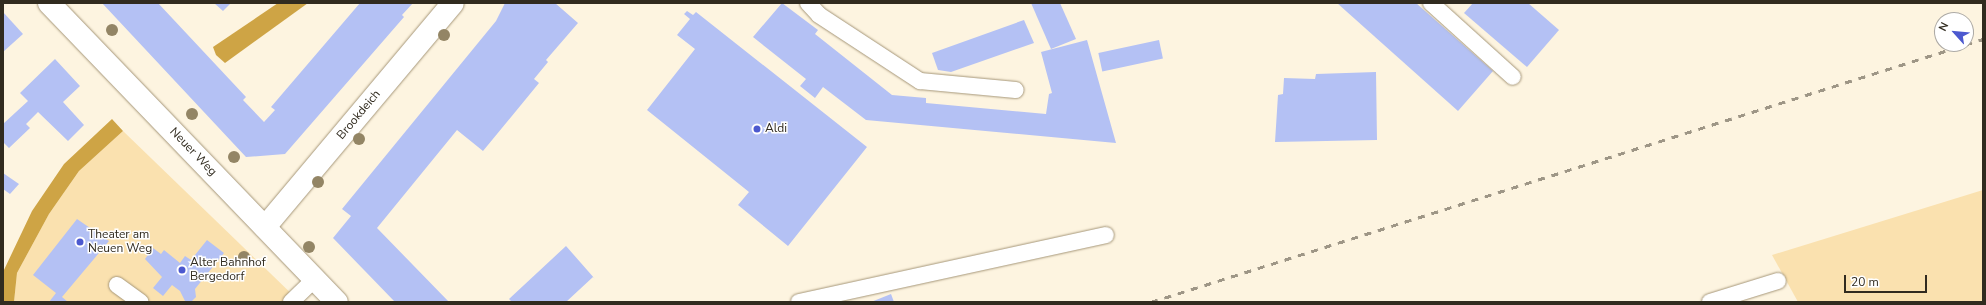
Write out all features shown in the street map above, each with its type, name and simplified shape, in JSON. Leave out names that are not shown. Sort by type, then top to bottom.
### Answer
[{"type":"street","name":"Neuer Weg","points":[[49,3],[337,302]]},
{"type":"street","name":"Brookdeich","points":[[265,227],[453,3]]},
{"type":"lane","points":[[808,3],[819,15],[920,81],[1016,90]]},
{"type":"lane","points":[[1431,3],[1514,77]]},
{"type":"lane","points":[[800,302],[1106,235]]},
{"type":"lane","points":[[291,302],[315,279]]},
{"type":"lane","points":[[1710,302],[1778,281]]},
{"type":"lane","points":[[117,284],[140,302]]},
{"type":"shaded area","points":[[278,3],[308,3],[225,63],[216,55],[213,47]]},
{"type":"shaded area","points":[[112,119],[123,131],[79,171],[49,214],[17,273],[14,302],[3,302],[3,272],[32,211],[64,164]]},
{"type":"shaded area","points":[[123,131],[300,302],[14,302],[17,273],[49,214],[79,171]]},
{"type":"shaded area","points":[[1983,190],[1983,302],[1798,302],[1772,255]]},
{"type":"building","points":[[102,3],[158,3],[246,97],[243,100],[264,122],[275,110],[271,107],[360,3],[413,3],[402,15],[404,17],[285,154],[246,157]]},
{"type":"building","points":[[214,3],[231,3],[223,11]]},
{"type":"building","points":[[505,3],[555,3],[578,23],[546,60],[548,62],[534,79],[539,83],[483,151],[457,130],[377,228],[449,302],[395,302],[333,238],[351,216],[342,209],[496,21]]},
{"type":"building","points":[[782,3],[818,30],[815,34],[892,95],[926,98],[926,103],[1046,114],[1049,94],[1052,93],[1041,52],[1087,40],[1116,143],[866,120],[823,87],[815,98],[800,86],[806,79],[753,37]]},
{"type":"building","points":[[1031,3],[1060,3],[1076,39],[1051,49]]},
{"type":"building","points":[[1337,3],[1416,3],[1493,71],[1458,111]]},
{"type":"building","points":[[1473,3],[1528,3],[1559,30],[1527,67],[1464,13]]},
{"type":"building","name":"Aldi","points":[[687,11],[693,15],[696,12],[867,147],[788,246],[738,205],[749,192],[647,110],[695,49],[677,35],[690,19],[684,14]]},
{"type":"building","points":[[3,12],[23,34],[3,52]]},
{"type":"building","points":[[1024,20],[1034,43],[951,72],[938,70],[932,53]]},
{"type":"building","points":[[1159,40],[1163,59],[1102,71],[1098,53]]},
{"type":"building","points":[[55,59],[80,86],[63,102],[84,125],[68,141],[38,112],[26,124],[30,128],[9,148],[3,142],[3,124],[28,101],[20,93]]},
{"type":"building","points":[[1376,72],[1377,140],[1275,142],[1278,95],[1283,94],[1284,78],[1315,79],[1316,74]]},
{"type":"building","points":[[3,173],[19,184],[10,194],[3,189]]},
{"type":"building","points":[[77,219],[109,241],[62,297],[68,302],[49,302],[56,293],[33,275]]},
{"type":"building","name":"Alter Bahnhof Bergedorf","points":[[207,240],[224,253],[195,289],[196,297],[192,301],[185,301],[180,291],[172,285],[163,296],[153,288],[162,277],[145,259],[153,248],[161,254],[164,250],[180,263],[185,256],[191,260]]},
{"type":"building","points":[[566,246],[595,279],[593,277],[566,302],[512,302],[509,299]]},
{"type":"building","points":[[891,294],[894,302],[871,302]]},
{"type":"railway","points":[[1151,302],[1983,39]]},
{"type":"place","name":"Aldi","points":[[757,129]]},
{"type":"place","name":"Theater am Neuen Weg","points":[[80,242]]},
{"type":"place","name":"Alter Bahnhof Bergedorf","points":[[182,270]]}]
